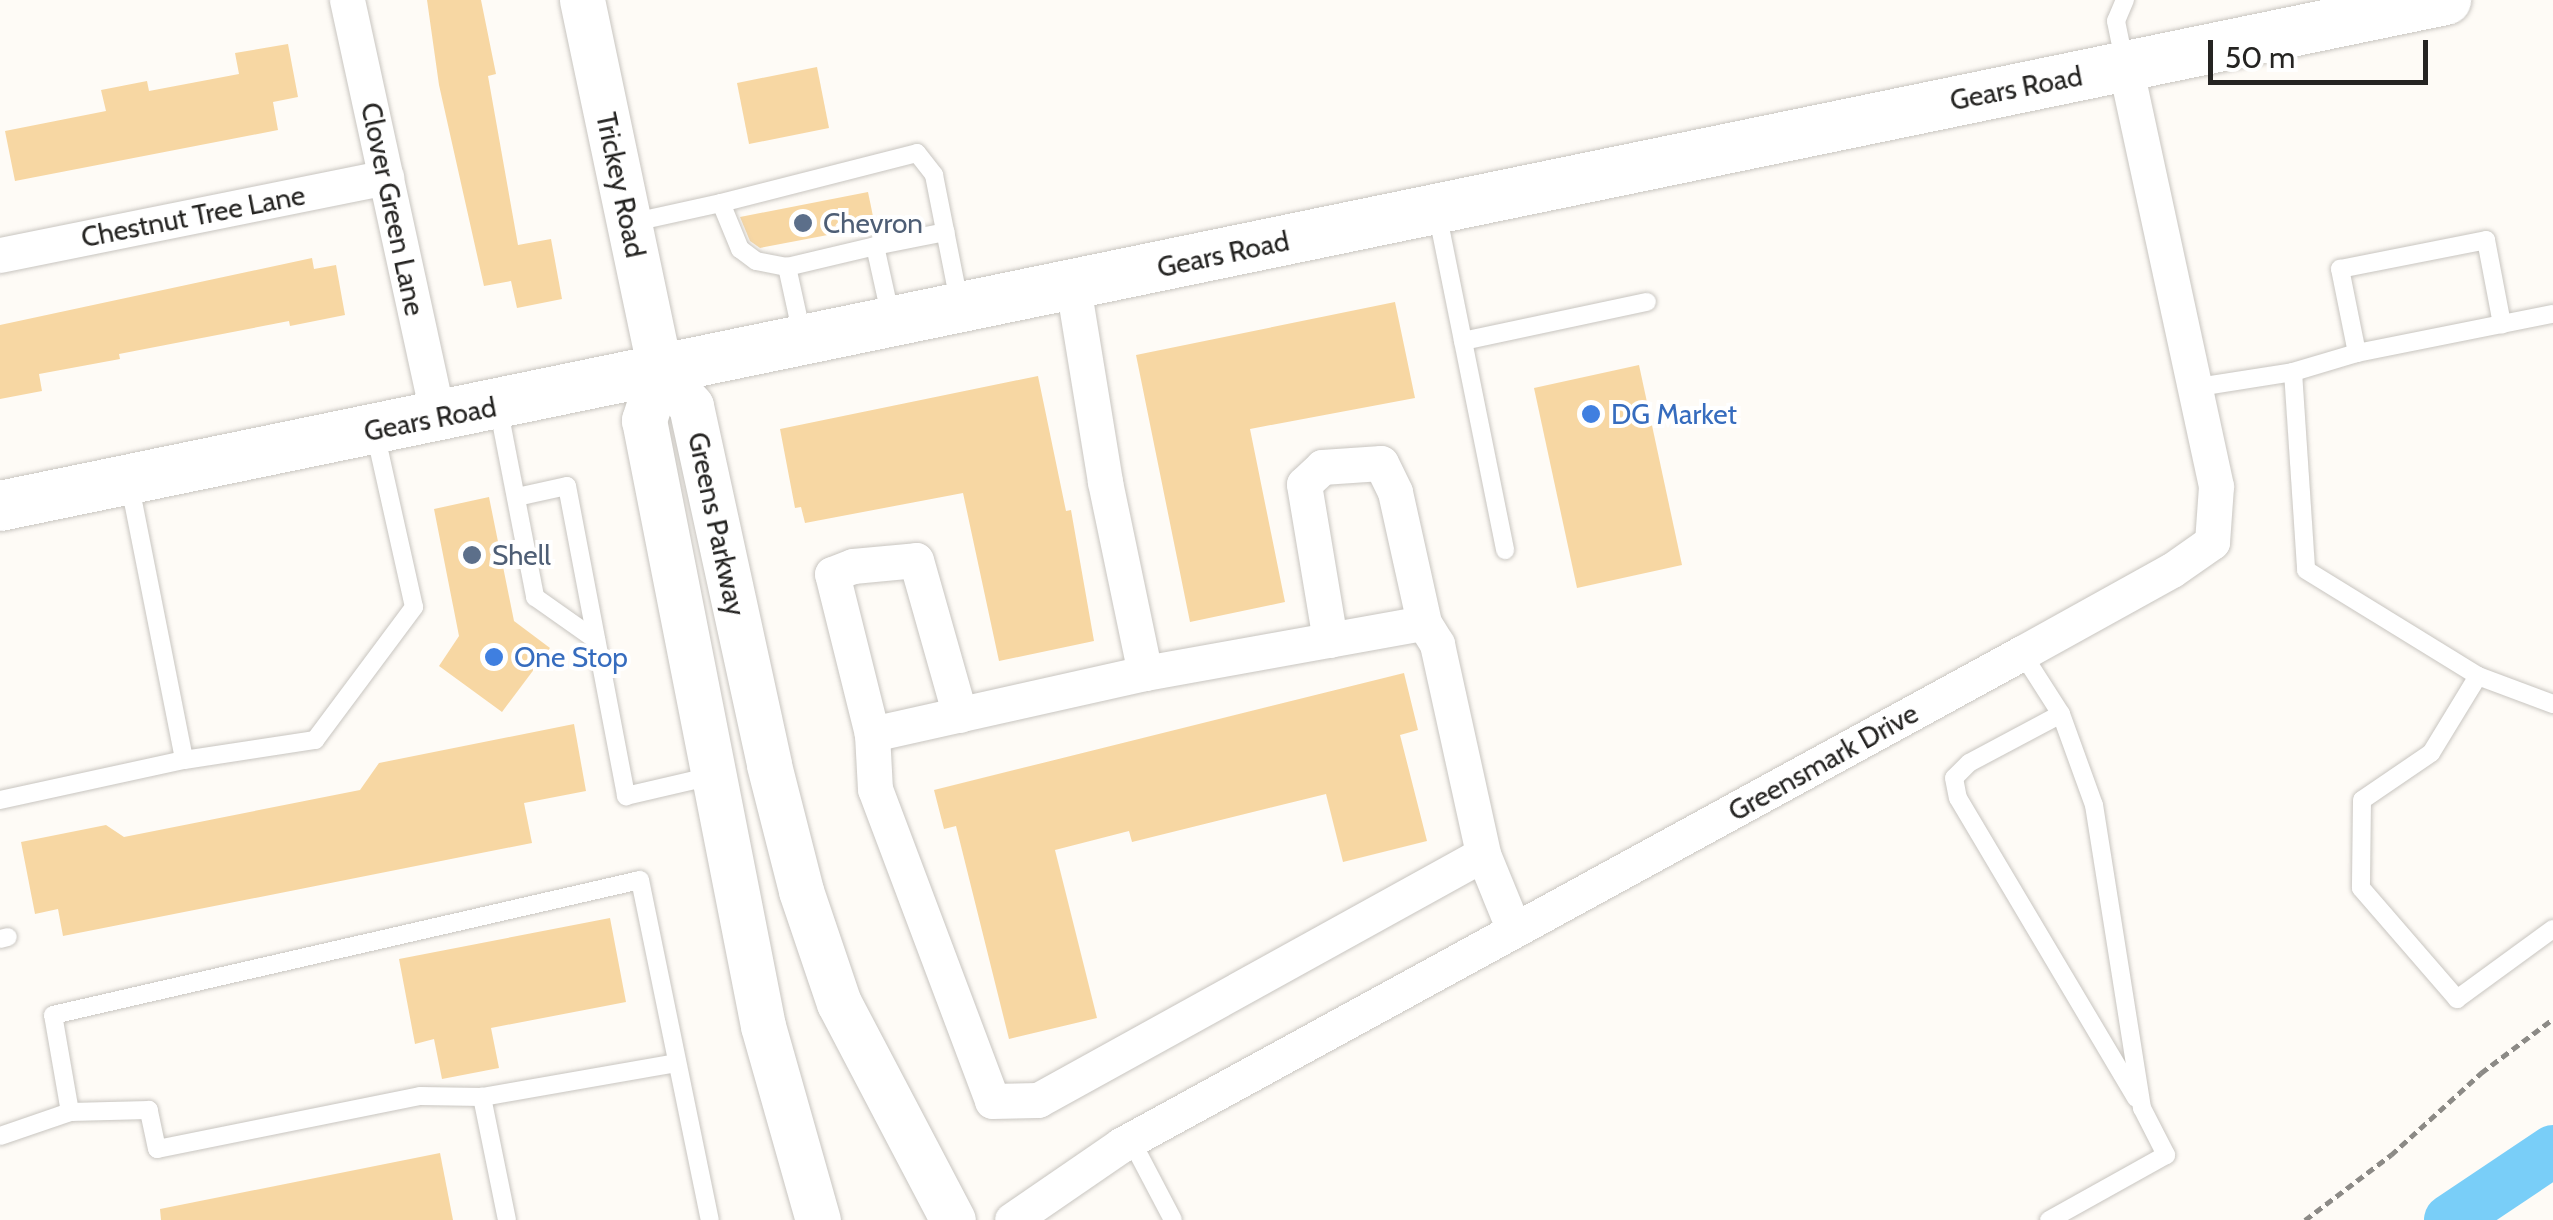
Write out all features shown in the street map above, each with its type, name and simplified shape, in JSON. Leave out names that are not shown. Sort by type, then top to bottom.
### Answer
[{"type":"main road","name":"Gears Road","points":[[0,506],[498,406],[2125,66],[2370,8],[2446,0]]},
{"type":"street","name":"Clover Green Lane","points":[[347,0],[438,417]]},
{"type":"street","name":"Trickey Road","points":[[582,0],[660,370]]},
{"type":"street","name":"Greensmark Drive","points":[[1012,1220],[1131,1140],[2022,654],[2172,570],[2212,542],[2216,486],[2125,66]]},
{"type":"street","name":"Chestnut Tree Lane","points":[[0,255],[386,177]]},
{"type":"street","points":[[1073,286],[1105,482],[1145,673]]},
{"type":"street","name":"Greens Parkway","points":[[660,370],[691,406],[769,765],[801,891],[839,1003],[953,1220]]},
{"type":"street","name":"Greens Parkway","points":[[660,370],[644,420],[764,1026],[818,1220]]},
{"type":"street","points":[[1330,640],[1304,484],[1322,467],[1381,463],[1395,492],[1424,623],[1437,644],[1483,854],[1514,930]]},
{"type":"street","points":[[960,714],[916,560],[853,566],[832,574],[872,734],[875,789],[992,1101],[1038,1100],[1483,854]]},
{"type":"street","points":[[872,734],[1145,673],[1424,623]]},
{"type":"street","points":[[715,776],[769,765]]},
{"type":"lane","points":[[2125,0],[2116,21],[2125,66]]},
{"type":"lane","points":[[629,224],[917,152],[934,175],[961,309]]},
{"type":"lane","points":[[721,202],[740,250],[756,261],[787,267],[946,232]]},
{"type":"lane","points":[[1436,208],[1505,550]]},
{"type":"lane","points":[[2357,353],[2340,270],[2486,240],[2502,324]]},
{"type":"lane","points":[[874,246],[892,324]]},
{"type":"lane","points":[[787,267],[803,341]]},
{"type":"lane","points":[[1463,341],[1647,302]]},
{"type":"lane","points":[[2192,388],[2293,372],[2357,353],[2553,314]]},
{"type":"lane","points":[[2293,372],[2306,570],[2478,676],[2553,704]]},
{"type":"lane","points":[[498,406],[535,597],[596,640]]},
{"type":"lane","points":[[0,800],[184,760],[316,740],[414,607],[374,430]]},
{"type":"lane","points":[[128,480],[184,760]]},
{"type":"lane","points":[[517,498],[567,486],[626,796],[715,776]]},
{"type":"lane","points":[[2022,654],[2061,714],[2094,805],[2142,1108]]},
{"type":"lane","points":[[2478,676],[2431,753],[2362,800],[2361,888],[2456,999],[2553,930]]},
{"type":"lane","points":[[2049,1220],[2166,1154],[1958,798],[1954,778],[1970,763],[2061,714]]},
{"type":"lane","points":[[70,1112],[52,1016],[640,880],[710,1220]]},
{"type":"lane","points":[[0,1136],[70,1112],[149,1110],[157,1149],[420,1096],[482,1096],[678,1064]]},
{"type":"lane","points":[[482,1096],[507,1220]]},
{"type":"lane","points":[[1131,1140],[1173,1220]]},
{"type":"path","points":[[2305,1220],[2391,1155],[2481,1073],[2553,1018]]},
{"type":"building","points":[[427,0],[481,0],[496,74],[488,76],[518,245],[551,239],[562,299],[517,308],[511,281],[484,286],[439,85]]},
{"type":"building","points":[[288,44],[298,97],[273,102],[278,130],[15,181],[5,131],[106,111],[101,90],[147,81],[149,91],[239,74],[235,53]]},
{"type":"building","points":[[817,67],[829,128],[749,144],[737,83]]},
{"type":"building","points":[[868,192],[875,226],[760,248],[750,241],[740,217]]},
{"type":"building","points":[[312,258],[314,269],[336,265],[345,315],[290,326],[289,321],[119,354],[120,359],[39,374],[42,391],[0,399],[0,325]]},
{"type":"building","points":[[1395,302],[1415,398],[1250,429],[1285,602],[1190,622],[1136,355]]},
{"type":"building","points":[[1639,365],[1682,565],[1577,588],[1534,388]]},
{"type":"building","points":[[1038,376],[1066,511],[1071,510],[1094,641],[999,661],[963,493],[805,523],[801,507],[795,508],[780,429]]},
{"type":"building","points":[[489,497],[514,621],[550,648],[502,712],[439,666],[459,636],[434,509]]},
{"type":"building","points":[[1404,673],[1418,730],[1400,735],[1427,841],[1343,862],[1326,794],[1132,842],[1129,831],[1055,850],[1097,1018],[1009,1039],[956,826],[944,829],[934,790]]},
{"type":"building","points":[[574,724],[586,791],[524,803],[532,843],[63,936],[58,909],[35,914],[21,842],[106,825],[124,837],[360,790],[379,763]]},
{"type":"building","points":[[610,918],[626,1002],[491,1028],[499,1068],[442,1079],[434,1039],[415,1044],[399,959]]},
{"type":"building","points":[[440,1153],[453,1220],[161,1220],[160,1209]]},
{"type":"waterway","points":[[2450,1220],[2553,1151]]},
{"type":"place","name":"Chevron","points":[[803,223]]},
{"type":"place","name":"DG Market","points":[[1591,414]]},
{"type":"place","name":"Shell","points":[[472,555]]},
{"type":"place","name":"One Stop","points":[[494,657]]}]
